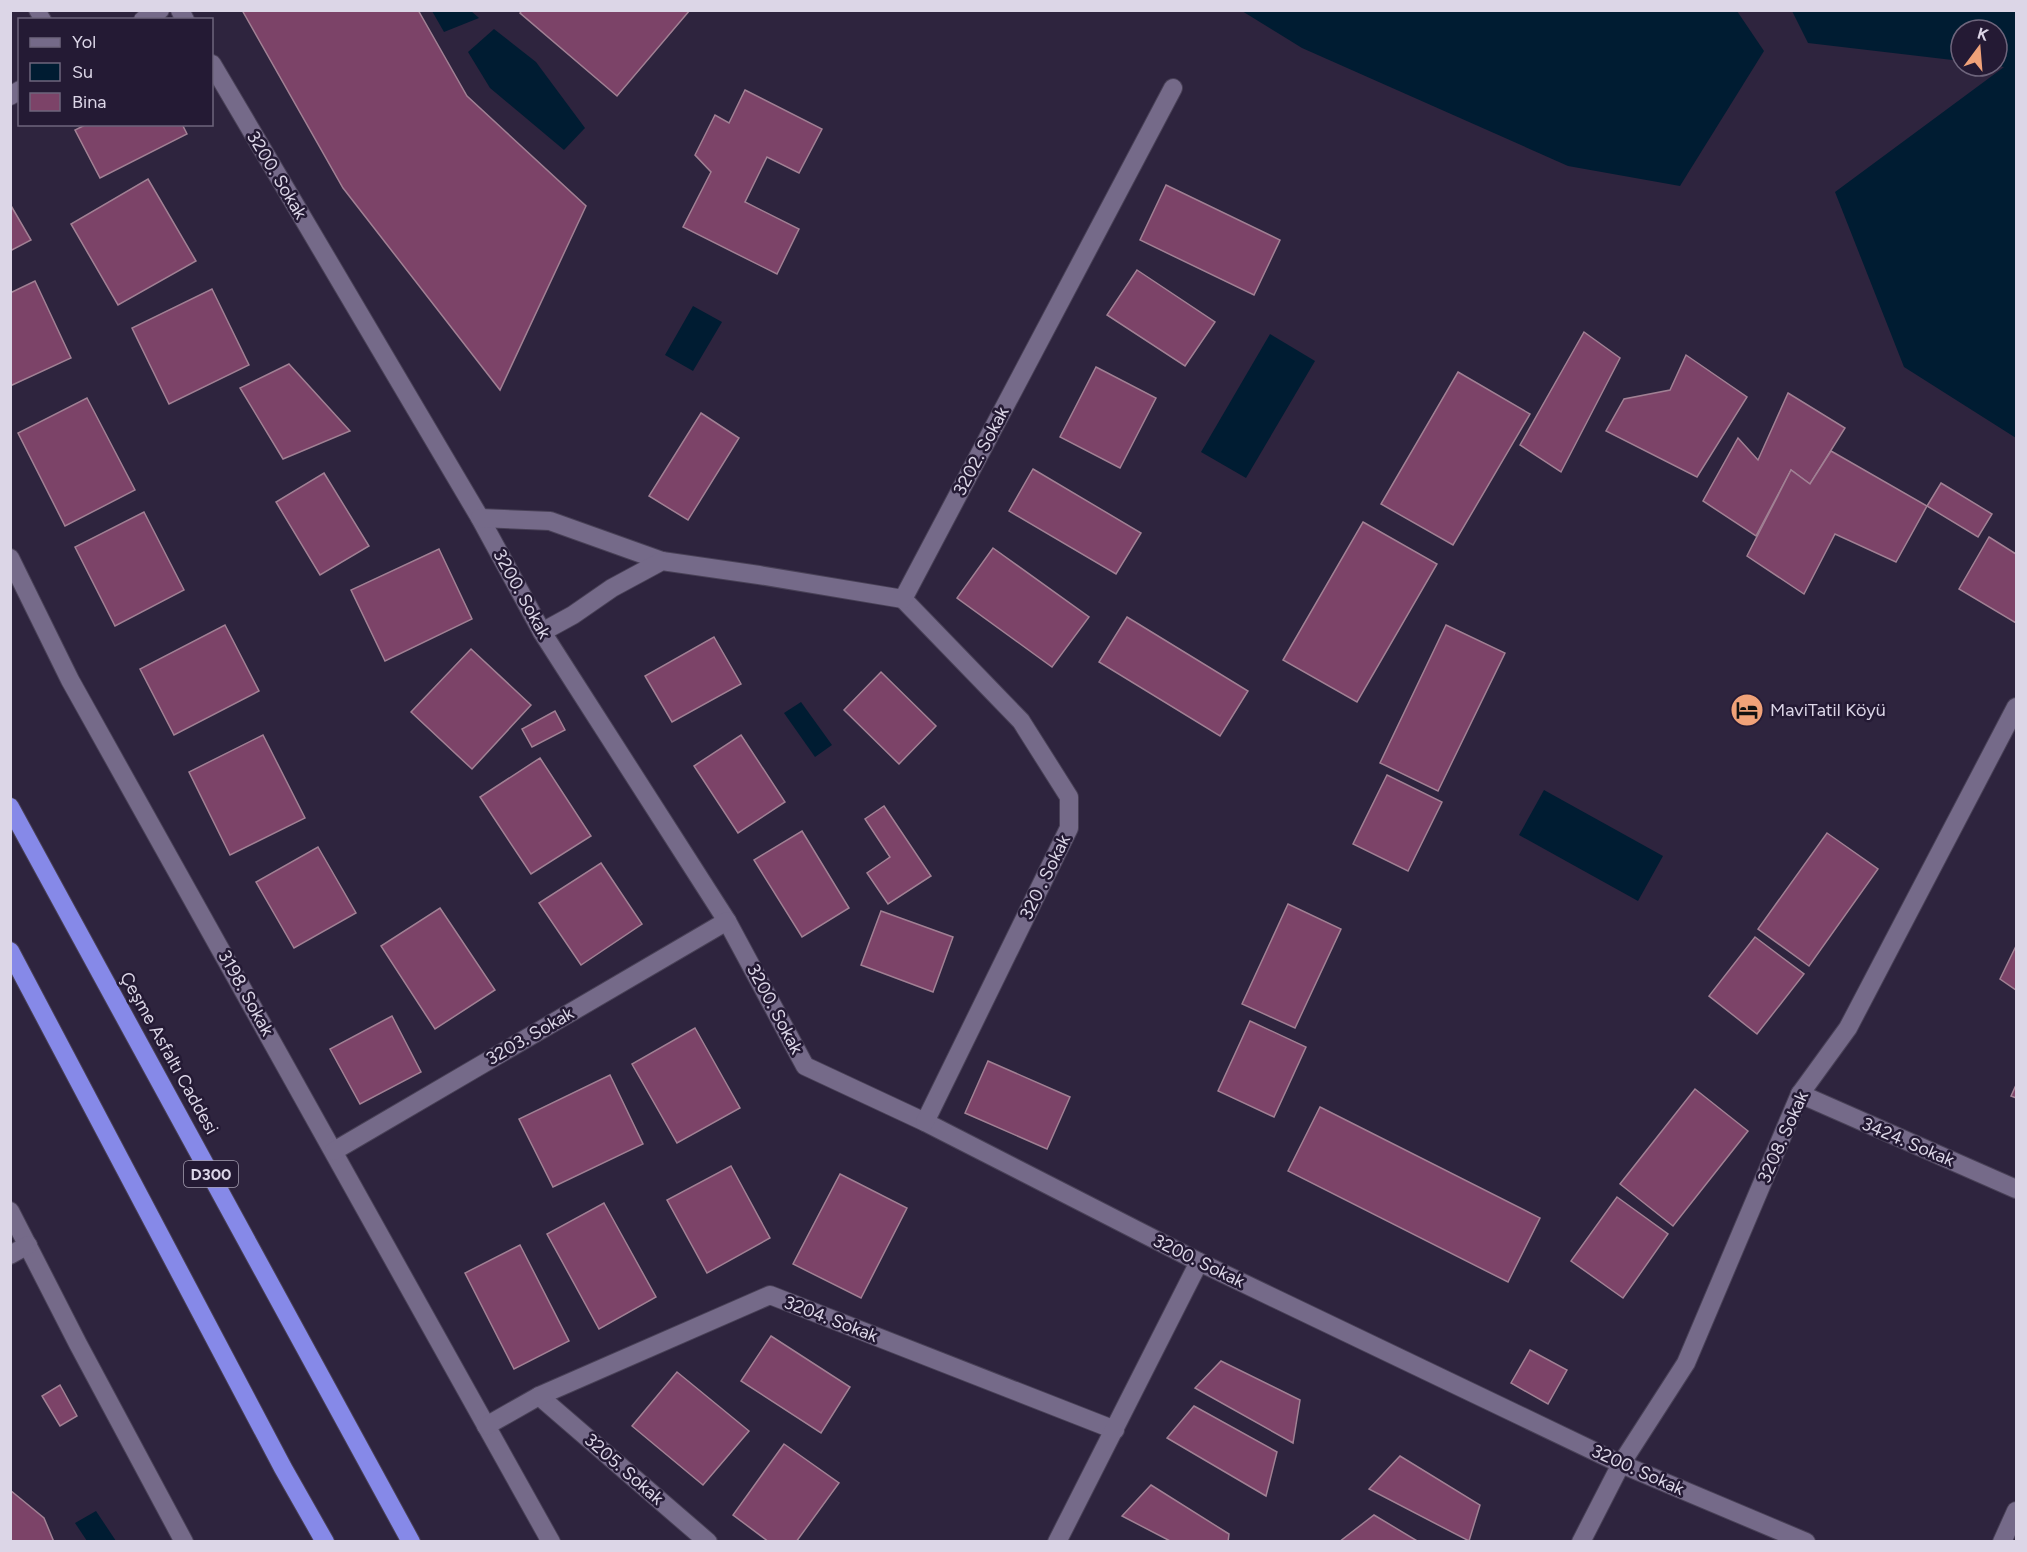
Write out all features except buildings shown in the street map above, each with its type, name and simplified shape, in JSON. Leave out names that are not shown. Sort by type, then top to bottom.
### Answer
[{"type":"highway","name":"Çeşme Asfaltı Caddesi","points":[[10,807],[411,1542]]},
{"type":"highway","points":[[10,951],[283,1468],[325,1542]]},
{"type":"street","points":[[146,18],[160,10]]},
{"type":"street","name":"3200. Sokak","points":[[213,66],[480,518],[542,632],[727,921],[805,1065],[925,1122],[1199,1262],[1621,1464],[1806,1542]]},
{"type":"street","name":"3202. Sokak","points":[[903,599],[1173,88]]},
{"type":"street","points":[[480,518],[550,521],[662,561],[903,599]]},
{"type":"street","name":"3198. Sokak","points":[[10,558],[70,680],[551,1542]]},
{"type":"street","points":[[542,632],[573,615],[612,588],[662,561]]},
{"type":"street","name":"320 . Sokak","points":[[903,599],[1021,721],[1069,797],[1069,828],[925,1122]]},
{"type":"street","name":"3208. Sokak","points":[[1581,1542],[1621,1464],[1686,1363],[1800,1095],[1848,1028],[2016,707]]},
{"type":"street","name":"3203. Sokak","points":[[333,1150],[727,921]]},
{"type":"street","name":"3424. Sokak","points":[[1800,1095],[2016,1189]]},
{"type":"street","points":[[10,1211],[184,1542]]},
{"type":"street","points":[[10,1255],[28,1245]]},
{"type":"street","points":[[1058,1542],[1199,1262]]},
{"type":"street","name":"3204. Sokak","points":[[486,1425],[540,1396],[770,1295],[1116,1430]]},
{"type":"street","name":"3205. Sokak","points":[[540,1396],[708,1542]]},
{"type":"street","points":[[2002,1542],[2016,1511]]},
{"type":"water","points":[[432,11],[471,11],[479,18],[444,32]]},
{"type":"water","points":[[1242,11],[1737,11],[1764,51],[1680,186],[1568,166],[1302,48]]},
{"type":"water","points":[[1792,11],[2016,11],[2016,438],[1904,367],[1835,192],[1989,78],[2009,78],[2009,18],[1949,18],[1949,60],[1808,43]]},
{"type":"water","points":[[494,29],[536,62],[585,128],[564,150],[490,88],[468,52]]},
{"type":"water","points":[[693,306],[722,322],[693,371],[665,355]]},
{"type":"water","points":[[1270,334],[1315,361],[1246,478],[1201,452]]},
{"type":"water","points":[[801,702],[832,745],[815,757],[784,713]]},
{"type":"water","points":[[1544,790],[1663,856],[1638,901],[1519,835]]},
{"type":"water","points":[[96,1511],[116,1541],[87,1541],[75,1523]]},
{"type":"place","name":"MaviTatil Köyü","points":[[1747,710]]}]
